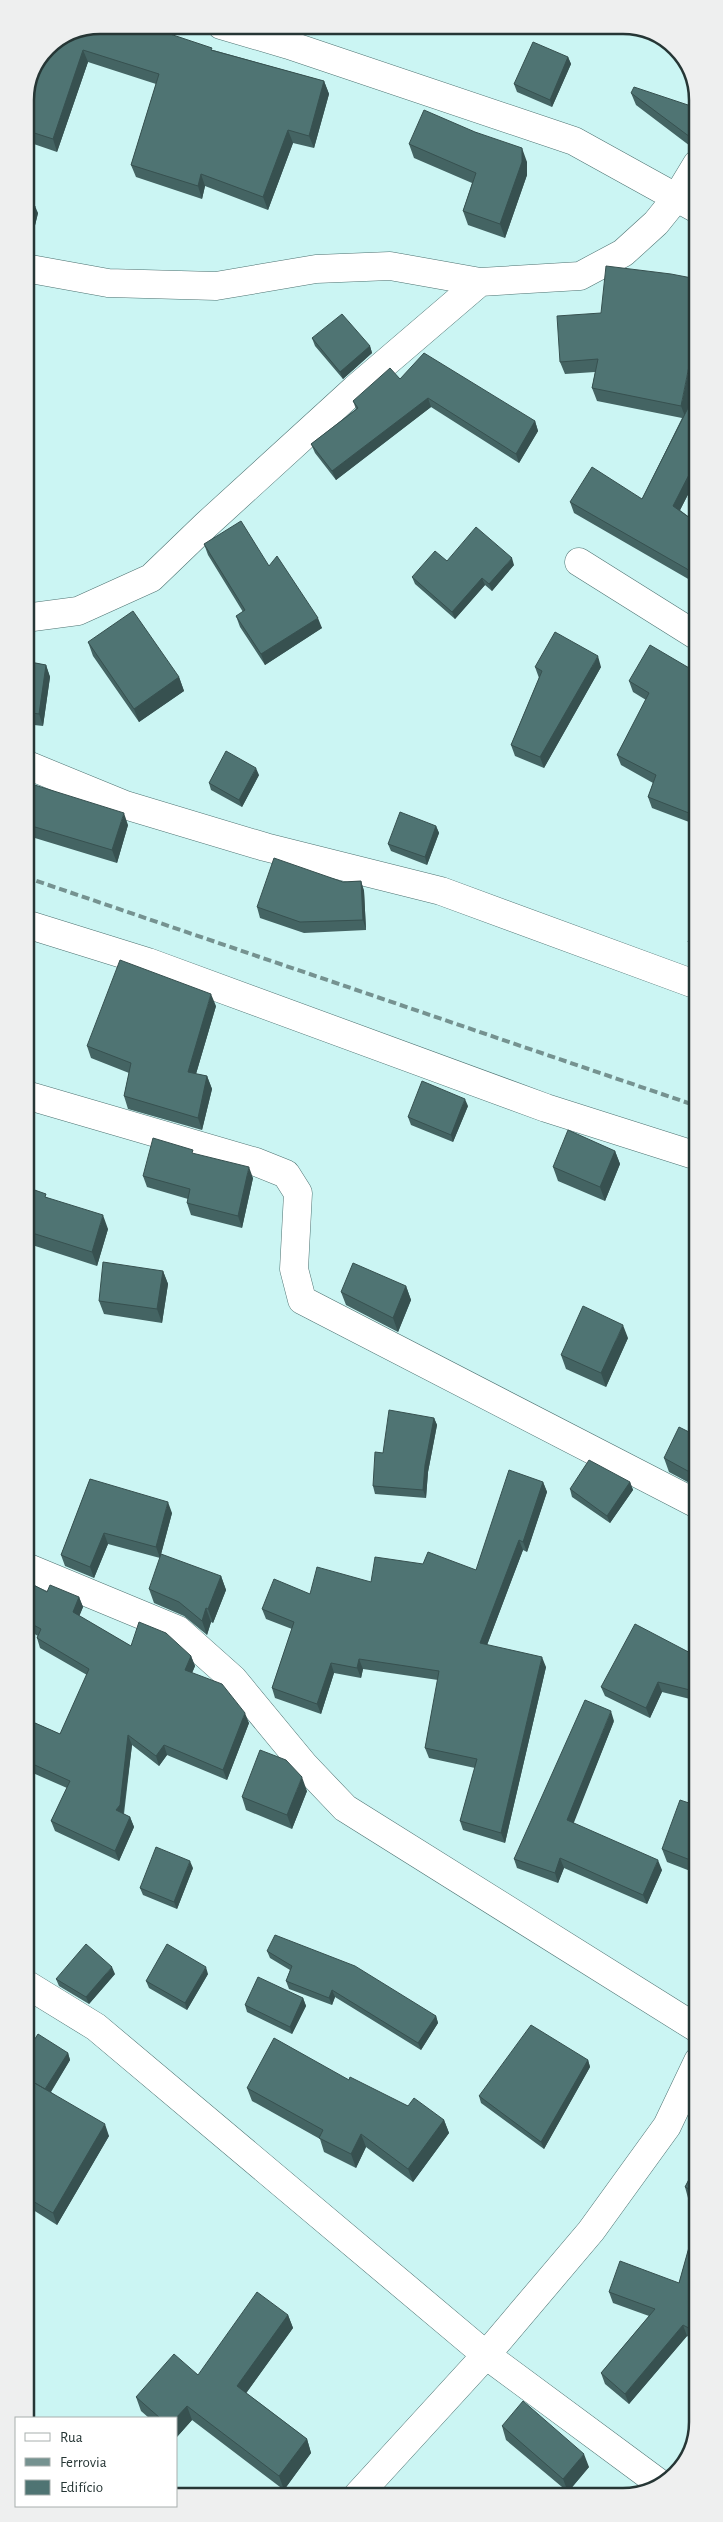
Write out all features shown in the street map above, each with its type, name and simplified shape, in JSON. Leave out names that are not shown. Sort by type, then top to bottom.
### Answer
[{"type":"street","points":[[34,270],[108,283],[216,286],[316,269],[390,266],[480,282],[580,276],[622,253],[656,223],[687,203],[574,141],[252,34]]},
{"type":"street","points":[[34,617],[78,611],[151,578],[355,389],[480,282]]},
{"type":"street","points":[[579,562],[689,631]]},
{"type":"street","points":[[34,768],[125,805],[265,847],[441,891],[689,982]]},
{"type":"street","points":[[34,927],[157,966],[546,1108],[689,1153]]},
{"type":"street","points":[[34,1097],[256,1162],[286,1174],[298,1193],[294,1269],[302,1300],[689,1500]]},
{"type":"street","points":[[34,1571],[178,1630],[233,1679],[304,1764],[346,1808],[689,2023]]},
{"type":"street","points":[[34,1989],[96,2027],[486,2355],[655,2480]]},
{"type":"street","points":[[364,2488],[486,2355],[597,2222],[667,2126],[689,2080]]},
{"type":"building","points":[[170,34],[212,48],[211,50],[324,81],[309,136],[288,130],[263,197],[201,174],[198,186],[131,165],[159,74],[83,50],[53,139],[34,133],[35,87],[39,74],[53,53],[74,39],[87,35]]},
{"type":"building","points":[[533,42],[568,57],[550,100],[514,84]]},
{"type":"building","points":[[634,87],[689,105],[689,136],[631,93]]},
{"type":"building","points":[[424,110],[475,132],[522,148],[522,162],[500,224],[463,211],[476,173],[409,144]]},
{"type":"building","points":[[606,266],[689,277],[689,366],[681,406],[592,388],[598,359],[560,362],[557,316],[601,313]]},
{"type":"building","points":[[342,314],[370,346],[340,372],[312,338]]},
{"type":"building","points":[[424,353],[535,421],[516,454],[428,398],[332,471],[311,444],[358,408],[353,401],[390,368],[400,379]]},
{"type":"building","points":[[689,406],[689,475],[673,506],[689,517],[689,571],[570,502],[592,467],[642,499]]},
{"type":"building","points":[[241,521],[269,566],[277,556],[318,618],[261,654],[236,616],[245,610],[204,544]]},
{"type":"building","points":[[476,527],[512,558],[489,584],[482,578],[452,612],[412,577],[435,551],[447,561]]},
{"type":"building","points":[[133,611],[179,677],[134,709],[88,642]]},
{"type":"building","points":[[555,632],[598,656],[540,757],[511,745],[542,671],[535,667]]},
{"type":"building","points":[[650,645],[689,668],[689,813],[648,797],[656,775],[617,755],[649,693],[629,681]]},
{"type":"building","points":[[34,663],[46,665],[39,714],[34,713]]},
{"type":"building","points":[[226,751],[256,768],[239,800],[209,783]]},
{"type":"building","points":[[34,785],[124,813],[112,850],[34,827]]},
{"type":"building","points":[[400,812],[436,826],[425,857],[388,844]]},
{"type":"building","points":[[274,858],[343,882],[361,881],[363,920],[300,922],[257,907]]},
{"type":"building","points":[[120,960],[211,994],[188,1072],[207,1076],[198,1118],[124,1096],[131,1063],[87,1046]]},
{"type":"building","points":[[422,1081],[465,1099],[451,1135],[408,1117]]},
{"type":"building","points":[[568,1130],[615,1151],[600,1187],[553,1167]]},
{"type":"building","points":[[153,1138],[193,1150],[192,1153],[249,1167],[238,1216],[187,1203],[190,1189],[143,1176]]},
{"type":"building","points":[[34,1190],[46,1194],[45,1197],[103,1215],[92,1252],[34,1234]]},
{"type":"building","points":[[103,1262],[163,1271],[157,1309],[99,1301]]},
{"type":"building","points":[[353,1263],[406,1286],[393,1318],[341,1292]]},
{"type":"building","points":[[583,1306],[623,1325],[601,1373],[561,1355]]},
{"type":"building","points":[[389,1410],[434,1418],[425,1465],[423,1490],[373,1486],[375,1452],[383,1453]]},
{"type":"building","points":[[679,1427],[689,1432],[689,1472],[664,1458]]},
{"type":"building","points":[[589,1460],[630,1482],[607,1516],[570,1489]]},
{"type":"building","points":[[509,1470],[543,1482],[523,1542],[519,1540],[480,1643],[542,1657],[501,1833],[460,1821],[477,1759],[425,1748],[439,1671],[359,1659],[357,1668],[331,1663],[317,1704],[272,1688],[294,1622],[262,1609],[274,1579],[310,1594],[317,1567],[371,1582],[375,1557],[423,1564],[428,1552],[476,1570]]},
{"type":"building","points":[[90,1479],[168,1502],[156,1547],[104,1533],[90,1567],[61,1555]]},
{"type":"building","points":[[161,1554],[221,1576],[202,1621],[179,1602],[149,1589]]},
{"type":"building","points":[[34,1585],[47,1592],[50,1585],[79,1597],[73,1612],[131,1646],[139,1622],[166,1633],[191,1656],[185,1670],[222,1684],[245,1713],[223,1770],[164,1745],[156,1756],[128,1735],[120,1805],[116,1810],[130,1817],[115,1851],[51,1821],[70,1781],[34,1765],[34,1723],[60,1734],[89,1669],[37,1638],[41,1629],[34,1625]]},
{"type":"building","points":[[635,1624],[689,1652],[689,1690],[658,1682],[646,1708],[601,1687]]},
{"type":"building","points":[[585,1700],[611,1711],[567,1820],[658,1860],[643,1895],[560,1858],[555,1873],[514,1859]]},
{"type":"building","points":[[260,1750],[286,1760],[302,1777],[287,1815],[242,1797]]},
{"type":"building","points":[[680,1800],[689,1803],[689,1860],[662,1849]]},
{"type":"building","points":[[156,1847],[190,1861],[174,1902],[140,1888]]},
{"type":"building","points":[[275,1935],[355,1966],[436,2016],[418,2043],[332,1990],[329,1998],[286,1981],[292,1966],[267,1951]]},
{"type":"building","points":[[86,1944],[112,1967],[86,1997],[56,1979]]},
{"type":"building","points":[[167,1944],[206,1967],[185,2003],[146,1981]]},
{"type":"building","points":[[258,1977],[303,1998],[290,2027],[245,2005]]},
{"type":"building","points":[[531,2025],[588,2060],[541,2142],[479,2096]]},
{"type":"building","points":[[38,2034],[68,2053],[45,2089],[34,2083],[34,2040]]},
{"type":"building","points":[[274,2038],[349,2080],[350,2077],[408,2106],[414,2098],[444,2120],[408,2169],[361,2134],[351,2154],[319,2138],[323,2130],[247,2088]]},
{"type":"building","points":[[34,2083],[105,2124],[53,2213],[34,2202]]},
{"type":"building","points":[[689,2179],[689,2189],[685,2187]]},
{"type":"building","points":[[689,2247],[689,2328],[683,2325],[625,2394],[601,2373],[655,2309],[609,2292],[620,2261],[679,2283]]},
{"type":"building","points":[[257,2292],[288,2315],[237,2386],[307,2439],[279,2476],[187,2406],[177,2417],[159,2417],[136,2397],[174,2354],[198,2375]]},
{"type":"building","points":[[523,2401],[584,2454],[563,2479],[502,2426]]},
{"type":"railway","points":[[34,880],[689,1103]]}]
